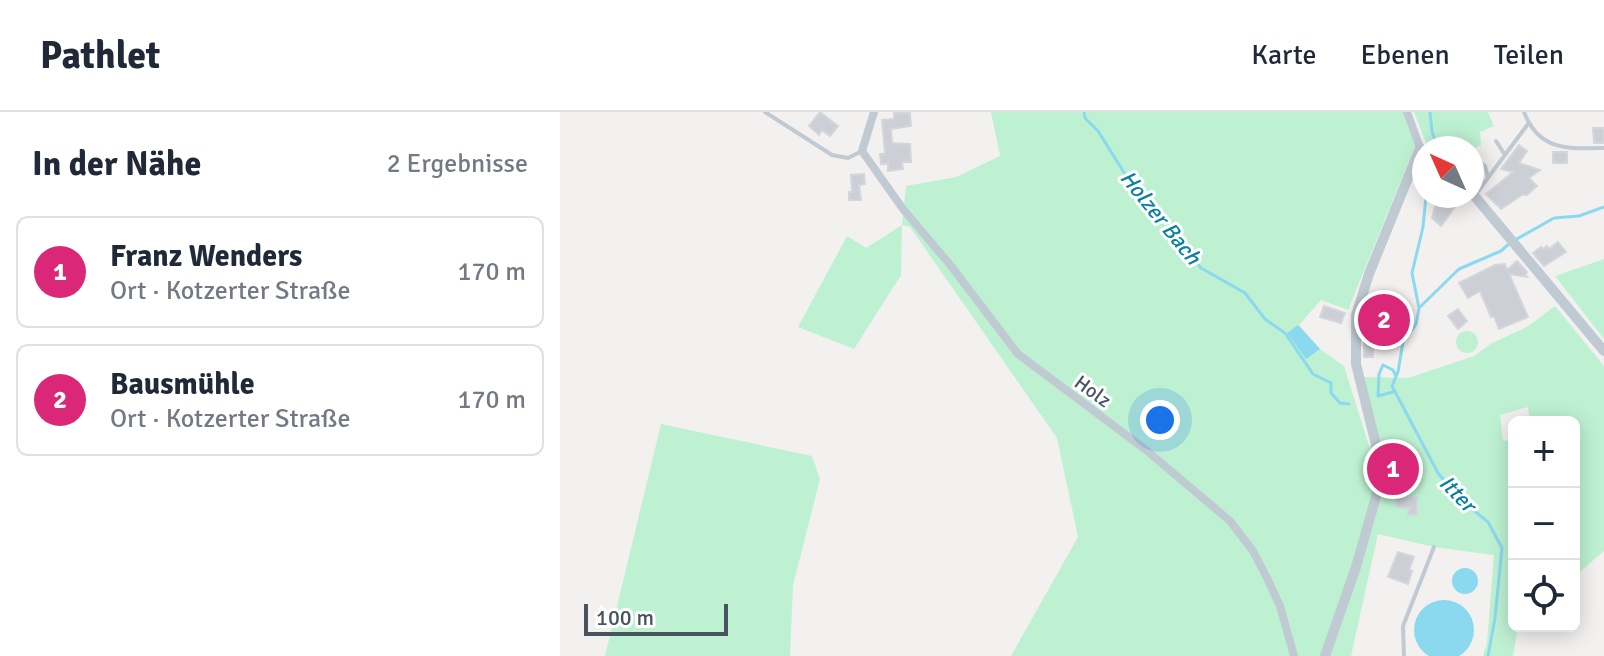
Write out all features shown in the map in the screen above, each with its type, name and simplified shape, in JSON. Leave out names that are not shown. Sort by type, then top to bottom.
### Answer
[{"type":"street","points":[[862,151],[874,112]]},
{"type":"street","points":[[1407,112],[1416,136]]},
{"type":"street","name":"Holz","points":[[862,151],[903,209],[1018,354],[1146,450],[1230,521],[1253,551],[1267,578],[1280,606],[1294,656]]},
{"type":"street","points":[[1325,656],[1356,567],[1381,479],[1379,457],[1356,364],[1356,315],[1369,274],[1412,174]]},
{"type":"street","points":[[1484,207],[1604,351]]},
{"type":"lane","points":[[765,112],[832,155],[848,158],[862,151]]},
{"type":"lane","points":[[1524,112],[1533,132],[1553,144],[1572,149],[1604,148]]},
{"type":"lane","points":[[1484,183],[1528,123]]},
{"type":"lane","points":[[1496,141],[1505,155]]},
{"type":"lane","points":[[1484,165],[1488,179]]},
{"type":"lane","points":[[1404,656],[1403,626],[1434,547]]},
{"type":"green space","points":[[991,112],[1403,112],[1412,138],[1412,153],[1348,310],[1321,300],[1299,325],[1320,349],[1344,366],[1369,446],[1380,445],[1364,377],[1408,378],[1474,356],[1492,343],[1527,327],[1555,306],[1604,366],[1604,551],[1580,572],[1580,416],[1529,416],[1528,407],[1500,415],[1503,441],[1508,440],[1508,632],[1517,632],[1513,656],[1483,656],[1487,643],[1494,555],[1434,547],[1378,534],[1351,656],[1011,656],[1078,537],[1057,438],[910,227],[902,225],[906,186],[956,177],[1000,156]]},
{"type":"green space","points":[[1414,112],[1488,112],[1494,126],[1480,132],[1480,136],[1423,136]]},
{"type":"green space","points":[[902,225],[901,275],[854,349],[798,327],[847,236],[866,248]]},
{"type":"green space","points":[[1604,259],[1604,339],[1555,276]]},
{"type":"green space","points":[[1467,331],[1475,334],[1478,342],[1475,350],[1467,353],[1459,350],[1456,342],[1459,334]]},
{"type":"green space","points":[[661,424],[812,456],[820,479],[793,585],[790,656],[605,656]]},
{"type":"water","points":[[1298,325],[1320,349],[1306,359],[1287,333]]},
{"type":"water","points":[[1465,568],[1474,572],[1478,581],[1474,590],[1465,594],[1456,590],[1452,581],[1456,572]]},
{"type":"water","points":[[1444,600],[1456,602],[1465,609],[1472,618],[1472,642],[1465,651],[1456,658],[1444,660],[1432,658],[1423,651],[1416,642],[1414,630],[1416,618],[1423,609],[1432,602]]},
{"type":"building","points":[[820,112],[838,126],[830,136],[822,130],[819,135],[809,126]]},
{"type":"building","points":[[894,113],[910,113],[911,126],[891,129],[892,143],[910,144],[911,162],[902,162],[903,169],[888,171],[888,164],[881,164],[880,154],[885,154],[882,120],[894,119]]},
{"type":"building","points":[[1593,128],[1604,128],[1604,143],[1594,143]]},
{"type":"building","points":[[1519,145],[1527,151],[1519,163],[1540,170],[1529,178],[1537,186],[1501,209],[1486,194],[1513,172],[1501,169]]},
{"type":"building","points":[[1553,152],[1567,152],[1567,163],[1553,163]]},
{"type":"building","points":[[864,174],[865,184],[859,185],[861,200],[849,200],[851,175]]},
{"type":"building","points":[[1434,208],[1454,208],[1441,226],[1432,218]]},
{"type":"building","points":[[1558,242],[1566,252],[1544,266],[1533,253],[1541,247],[1547,246],[1549,249]]},
{"type":"building","points":[[1517,261],[1527,272],[1527,277],[1509,274],[1528,317],[1499,329],[1480,291],[1468,298],[1459,283],[1495,265],[1505,264],[1507,270]]},
{"type":"building","points":[[1324,306],[1345,313],[1341,323],[1320,317]]},
{"type":"building","points":[[1458,309],[1467,321],[1458,329],[1448,316]]},
{"type":"building","points":[[1379,310],[1393,313],[1389,330],[1373,326],[1373,357],[1364,357],[1364,319],[1377,319]]},
{"type":"building","points":[[1396,497],[1417,498],[1417,515],[1408,515],[1409,508],[1396,507]]},
{"type":"building","points":[[1398,552],[1414,557],[1408,584],[1388,577]]},
{"type":"waterway","name":"Holzer Bach","points":[[1084,112],[1085,118],[1098,131],[1135,190],[1170,227],[1201,268],[1245,293],[1265,319],[1285,333],[1313,374],[1331,383],[1331,393],[1340,403],[1349,404]]},
{"type":"waterway","name":"Itter","points":[[1430,112],[1434,136]]},
{"type":"waterway","points":[[1515,240],[1554,218],[1579,216],[1604,207]]},
{"type":"waterway","name":"Itter","points":[[1425,208],[1412,273],[1419,308],[1416,324],[1403,342],[1398,372],[1392,386],[1438,473],[1457,497],[1488,522],[1502,548],[1488,656]]},
{"type":"waterway","points":[[1419,308],[1459,269],[1501,251],[1509,244]]},
{"type":"waterway","points":[[1378,396],[1379,374],[1383,365],[1393,370],[1396,376]]},
{"type":"waterway","name":"Holzer Bach","points":[[1378,396],[1393,392]]},
{"type":"place","name":"Bausmühle","points":[[1384,320]]},
{"type":"place","name":"Franz Wenders","points":[[1393,469]]}]
